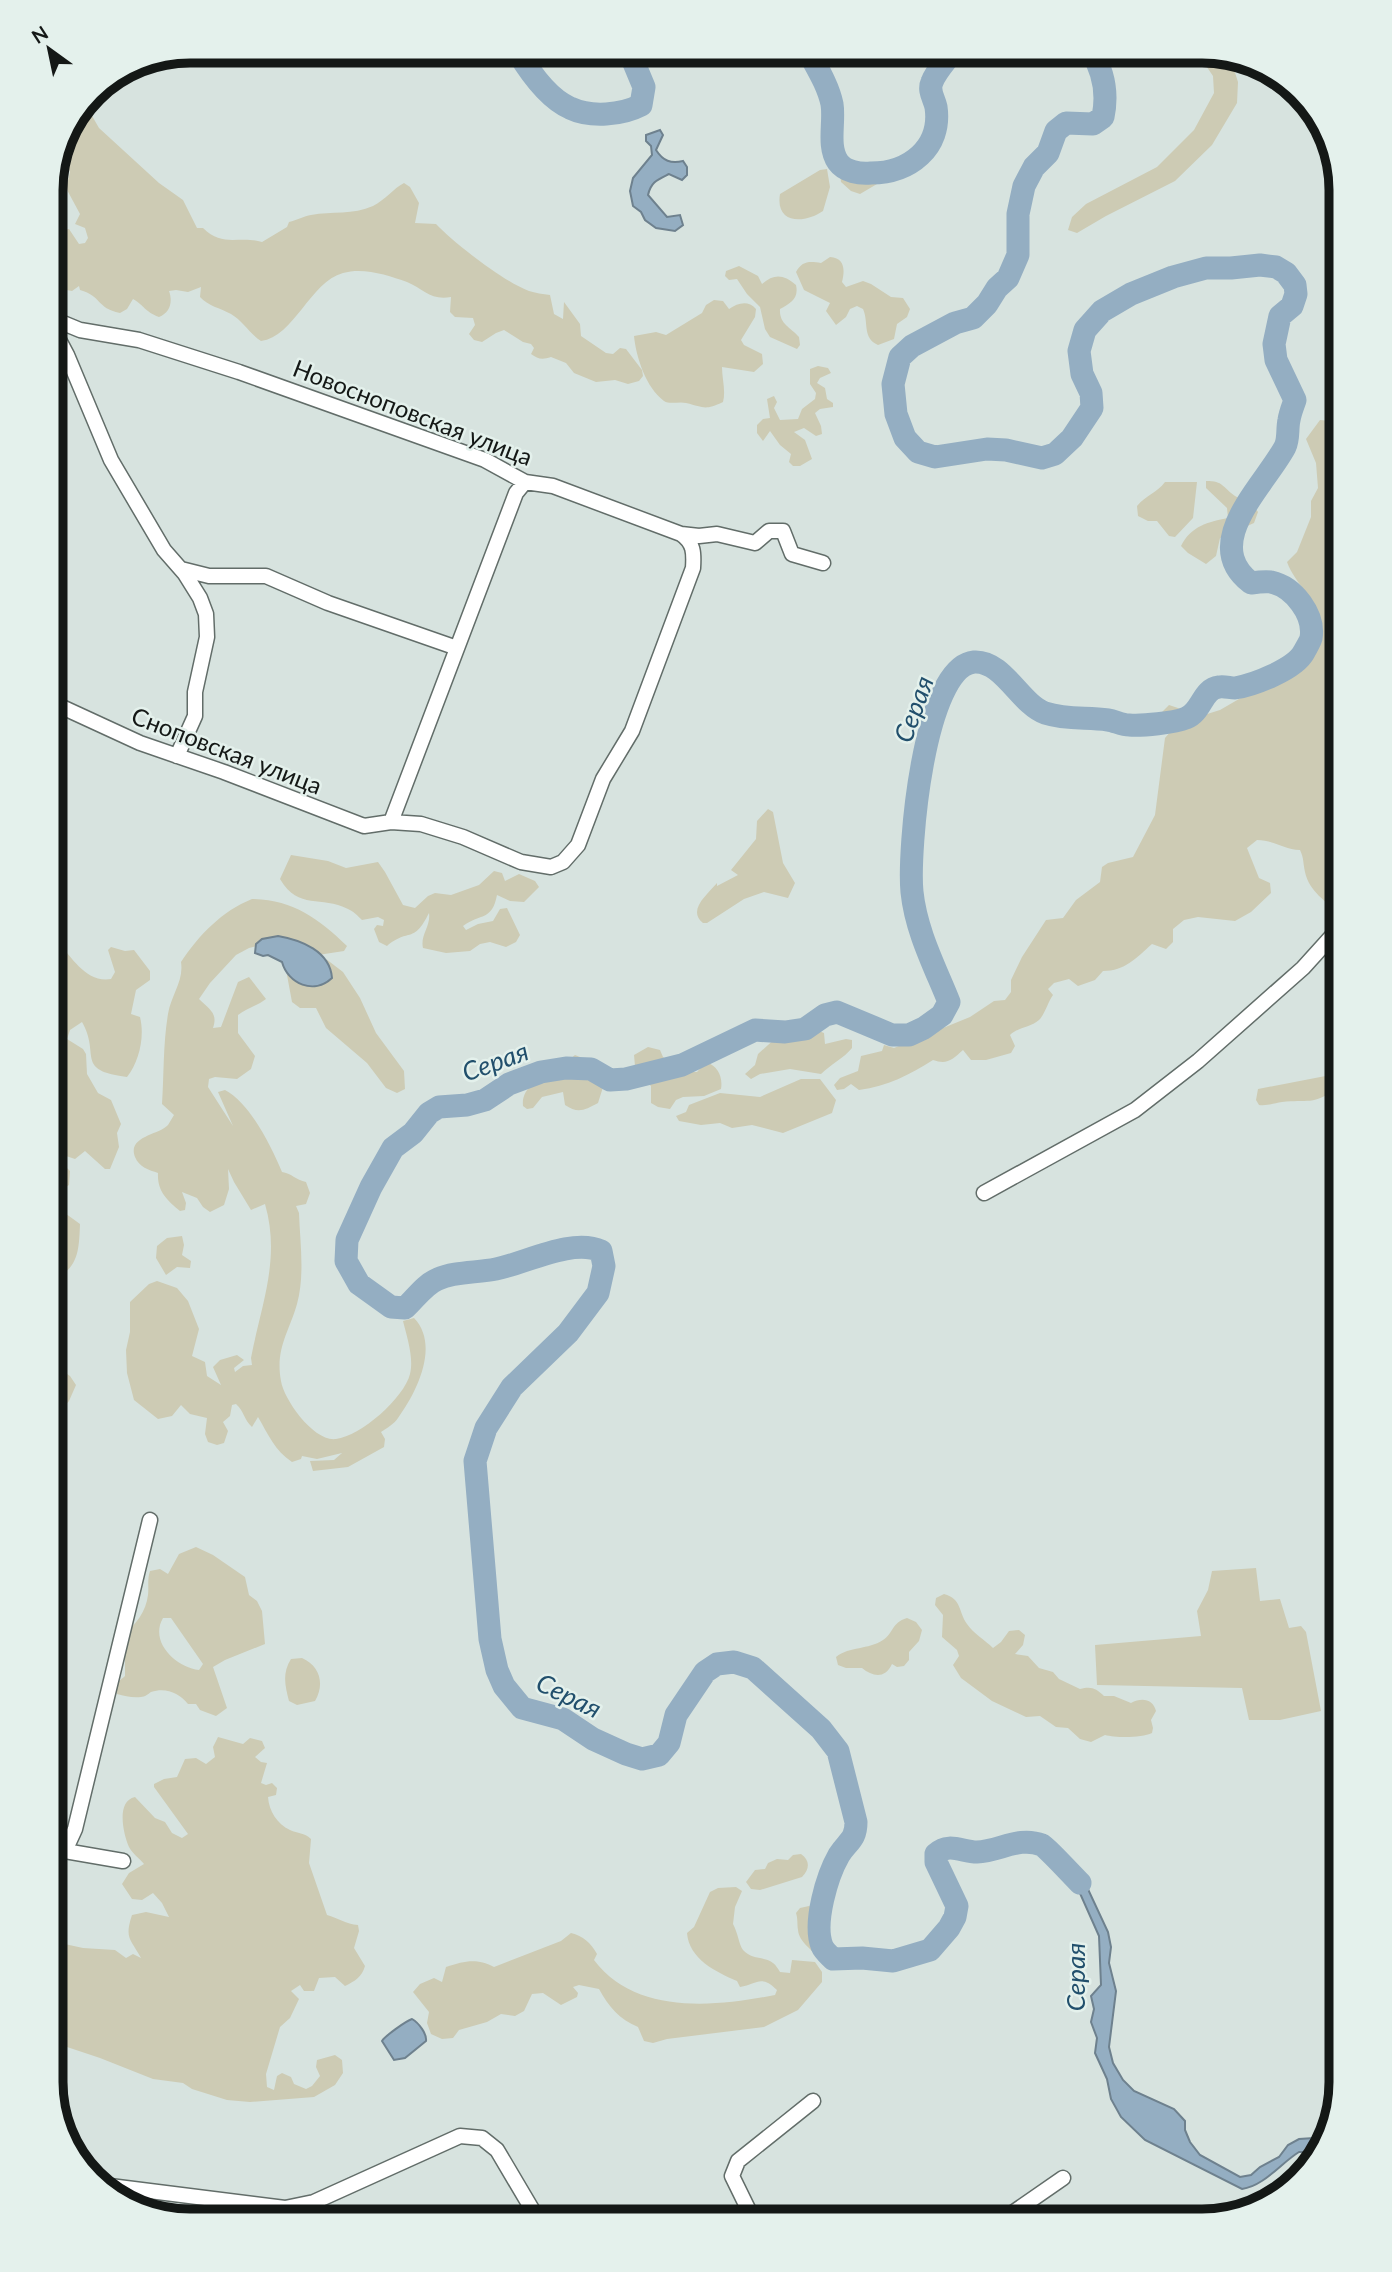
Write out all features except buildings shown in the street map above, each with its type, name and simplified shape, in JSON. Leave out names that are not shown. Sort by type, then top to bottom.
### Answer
[{"type":"street","name":"Новосноповская улица","points":[[63,323],[80,330],[139,340],[239,372],[485,460],[525,482],[553,486],[681,534],[717,534],[755,542],[769,531],[783,531],[792,554],[823,563]]},
{"type":"street","points":[[63,348],[111,460],[164,550],[181,569],[200,598],[206,614],[207,637],[195,692],[195,716],[177,756]]},
{"type":"street","points":[[390,822],[516,493],[525,482]]},
{"type":"street","name":"Сноповская улица","points":[[63,708],[140,743],[364,826],[390,822],[421,824],[463,837],[521,862],[551,867],[563,862],[579,845],[604,779],[632,732],[693,568],[694,551],[689,539],[681,534]]},
{"type":"street","points":[[181,569],[209,576],[266,576],[328,603],[457,648]]},
{"type":"street","points":[[984,1193],[1135,1110],[1198,1061],[1303,968],[1329,941]]},
{"type":"street","points":[[123,1861],[65,1851],[75,1829],[150,1520]]},
{"type":"street","points":[[748,2209],[732,2176],[738,2161],[813,2101]]},
{"type":"street","points":[[118,2187],[285,2208],[314,2202],[460,2136],[482,2138],[497,2150],[532,2209]]},
{"type":"street","points":[[1018,2209],[1063,2178]]},
{"type":"shaded area","points":[[1204,63],[1233,67],[1238,82],[1237,103],[1212,145],[1175,181],[1077,233],[1068,230],[1072,217],[1086,204],[1157,167],[1194,130],[1214,93],[1213,76]]},
{"type":"shaded area","points":[[90,112],[99,128],[159,183],[183,200],[197,228],[203,228],[217,238],[262,242],[287,227],[289,222],[306,216],[358,211],[373,206],[404,183],[410,187],[419,203],[415,223],[436,224],[493,271],[529,291],[550,295],[554,314],[563,319],[564,302],[580,324],[581,336],[606,353],[613,354],[620,348],[626,349],[642,370],[643,376],[639,381],[628,384],[615,380],[596,382],[574,373],[566,363],[551,357],[536,357],[531,354],[534,348],[531,344],[504,330],[482,342],[474,340],[469,334],[475,325],[473,318],[455,317],[450,312],[451,297],[433,296],[407,282],[367,271],[351,271],[331,278],[283,330],[261,341],[235,317],[203,300],[200,297],[201,287],[188,292],[169,291],[170,307],[159,317],[133,299],[127,309],[120,313],[112,311],[92,295],[80,290],[79,286],[72,291],[63,289],[63,230],[69,229],[79,244],[85,243],[88,238],[85,228],[75,224],[80,214],[66,188],[70,172],[67,165],[65,166],[73,141]]},
{"type":"shaded area","points":[[853,162],[875,167],[880,176],[877,184],[860,194],[851,191],[841,182],[843,165]]},
{"type":"shaded area","points":[[827,169],[830,187],[823,211],[808,218],[792,219],[786,216],[780,204],[780,194],[820,170]]},
{"type":"shaded area","points":[[830,257],[841,262],[842,282],[846,287],[863,281],[891,297],[903,298],[910,309],[907,317],[897,324],[894,339],[878,345],[873,342],[868,334],[863,309],[857,306],[850,309],[846,317],[836,325],[826,311],[830,303],[804,290],[796,272],[798,268],[806,263],[821,263]]},
{"type":"shaded area","points":[[739,266],[758,276],[762,284],[771,278],[779,277],[796,285],[793,300],[780,309],[780,314],[783,322],[799,337],[800,345],[797,349],[770,337],[765,329],[760,307],[737,279],[729,280],[725,276],[726,271]]},
{"type":"shaded area","points":[[714,300],[723,301],[729,309],[743,303],[756,309],[755,317],[741,340],[744,345],[762,354],[763,364],[754,372],[722,367],[723,402],[712,407],[666,402],[647,380],[634,336],[656,332],[666,335],[702,313],[706,305]]},
{"type":"shaded area","points":[[818,366],[828,368],[831,373],[820,378],[817,383],[825,388],[827,399],[833,403],[833,407],[820,409],[815,413],[822,434],[816,436],[804,428],[794,432],[805,440],[812,459],[800,466],[793,466],[789,462],[791,454],[770,431],[763,441],[757,433],[757,425],[763,419],[770,418],[767,399],[774,396],[777,402],[774,408],[780,420],[798,419],[802,409],[815,399],[816,393],[810,384],[810,369]]},
{"type":"shaded area","points":[[1320,420],[1329,421],[1329,904],[1310,885],[1300,850],[1257,840],[1247,848],[1259,878],[1270,883],[1271,893],[1251,912],[1235,921],[1198,917],[1184,920],[1173,929],[1173,942],[1166,949],[1152,944],[1124,966],[1103,971],[1095,980],[1078,986],[1069,979],[1054,983],[1048,989],[1053,995],[1039,1020],[1010,1035],[1015,1046],[1011,1053],[986,1060],[971,1060],[963,1050],[949,1061],[933,1060],[889,1083],[859,1090],[851,1084],[837,1090],[834,1085],[840,1078],[858,1071],[861,1056],[882,1051],[884,1045],[894,1048],[970,1017],[994,1001],[1005,1000],[1011,992],[1011,980],[1022,957],[1046,920],[1063,918],[1076,900],[1100,882],[1102,867],[1133,857],[1155,815],[1165,738],[1171,731],[1159,724],[1160,714],[1169,705],[1178,708],[1191,719],[1220,710],[1270,681],[1289,677],[1301,664],[1309,662],[1314,649],[1302,639],[1303,633],[1317,629],[1317,619],[1312,602],[1287,562],[1297,552],[1311,517],[1311,501],[1318,488],[1316,463],[1306,439]]},
{"type":"shaded area","points":[[1206,481],[1220,483],[1258,512],[1254,523],[1220,538],[1216,556],[1206,564],[1181,546],[1195,529],[1228,518],[1227,508],[1206,488]]},
{"type":"shaded area","points":[[1165,482],[1197,482],[1193,518],[1175,537],[1169,536],[1157,521],[1148,521],[1138,516],[1137,506]]},
{"type":"shaded area","points":[[768,809],[773,812],[783,863],[795,883],[788,898],[764,892],[744,899],[703,923],[697,913],[700,903],[717,883],[717,886],[738,875],[731,870],[756,839],[757,821]]},
{"type":"shaded area","points":[[291,855],[328,861],[346,868],[378,862],[403,905],[415,908],[435,893],[451,895],[479,885],[494,871],[502,873],[505,881],[519,874],[535,881],[539,887],[524,902],[510,901],[497,895],[489,913],[463,926],[466,930],[493,921],[500,909],[507,908],[520,935],[516,942],[506,947],[490,942],[480,944],[470,951],[446,953],[423,948],[429,913],[419,929],[387,946],[379,942],[374,929],[377,925],[383,926],[384,920],[378,917],[362,920],[348,909],[303,899],[287,889],[280,879]]},
{"type":"shaded area","points":[[252,899],[280,903],[304,912],[347,946],[344,951],[318,955],[279,941],[249,948],[236,955],[199,999],[214,1015],[213,1028],[221,1027],[238,982],[249,977],[266,999],[238,1015],[238,1033],[255,1056],[251,1069],[237,1079],[209,1079],[208,1087],[233,1126],[218,1092],[225,1090],[243,1105],[266,1138],[282,1172],[306,1182],[310,1193],[306,1204],[296,1206],[299,1213],[301,1282],[297,1304],[281,1350],[283,1389],[301,1418],[319,1434],[336,1439],[346,1436],[380,1414],[406,1384],[411,1361],[403,1321],[414,1318],[422,1329],[425,1341],[423,1368],[418,1382],[398,1418],[381,1432],[385,1439],[384,1447],[348,1467],[313,1471],[310,1461],[334,1460],[342,1453],[317,1459],[302,1456],[292,1462],[276,1447],[258,1417],[252,1427],[236,1404],[232,1405],[230,1416],[223,1422],[228,1431],[224,1443],[217,1445],[208,1442],[205,1434],[207,1418],[190,1414],[181,1405],[172,1416],[158,1419],[134,1400],[127,1373],[130,1302],[149,1284],[157,1281],[177,1288],[188,1301],[199,1329],[192,1356],[205,1362],[207,1376],[221,1385],[213,1367],[220,1360],[237,1355],[244,1360],[234,1368],[235,1372],[243,1366],[252,1365],[251,1358],[270,1263],[271,1244],[265,1204],[251,1210],[228,1169],[229,1189],[224,1205],[210,1212],[197,1198],[182,1192],[186,1203],[185,1210],[180,1211],[164,1195],[159,1185],[158,1173],[139,1163],[134,1150],[140,1140],[168,1125],[174,1115],[162,1104],[165,1036],[168,1014],[181,975],[181,962],[195,942],[212,925],[231,910]]},
{"type":"shaded area","points":[[111,947],[125,951],[134,950],[150,971],[150,980],[136,990],[131,1014],[140,1017],[141,1041],[135,1064],[127,1077],[100,1070],[94,1065],[82,1022],[70,1030],[67,1039],[83,1049],[86,1054],[87,1074],[98,1093],[111,1100],[121,1124],[117,1133],[119,1147],[110,1169],[105,1169],[85,1151],[75,1159],[66,1156],[63,1160],[63,948],[87,973],[102,979],[111,979],[115,972],[108,950]]},
{"type":"shaded area","points":[[326,959],[343,972],[360,998],[376,1033],[404,1071],[405,1089],[397,1093],[386,1088],[367,1063],[326,1028],[316,1008],[300,1008],[292,1002],[287,975],[291,972],[331,970]]},
{"type":"shaded area","points":[[814,1029],[824,1033],[825,1044],[846,1039],[852,1040],[852,1048],[821,1074],[790,1069],[760,1074],[751,1079],[745,1074],[755,1065],[758,1054],[779,1035],[791,1034],[800,1038]]},
{"type":"shaded area","points":[[648,1047],[660,1050],[663,1057],[678,1067],[690,1066],[692,1072],[697,1072],[706,1062],[714,1066],[719,1072],[721,1089],[704,1096],[683,1097],[676,1100],[670,1109],[651,1103],[651,1086],[643,1079],[646,1071],[638,1070],[635,1066],[634,1055]]},
{"type":"shaded area","points":[[575,1055],[590,1061],[592,1067],[599,1071],[604,1084],[598,1103],[585,1109],[574,1109],[565,1105],[563,1092],[542,1097],[533,1108],[527,1109],[523,1106],[528,1089],[549,1067],[564,1064]]},
{"type":"shaded area","points":[[1329,1075],[1329,1094],[1316,1100],[1259,1105],[1256,1100],[1258,1089]]},
{"type":"shaded area","points":[[801,1079],[820,1079],[836,1100],[832,1113],[783,1133],[752,1125],[732,1128],[720,1123],[701,1125],[679,1121],[676,1116],[686,1112],[689,1105],[720,1093],[760,1097]]},
{"type":"shaded area","points":[[63,1164],[70,1171],[69,1185],[63,1189]]},
{"type":"shaded area","points":[[63,1212],[80,1224],[76,1258],[63,1273]]},
{"type":"shaded area","points":[[182,1236],[182,1255],[191,1261],[190,1268],[177,1267],[166,1275],[156,1258],[157,1246],[167,1238]]},
{"type":"shaded area","points":[[63,1371],[76,1385],[63,1408]]},
{"type":"shaded area","points":[[196,1547],[213,1555],[245,1577],[249,1595],[257,1601],[262,1611],[265,1644],[213,1667],[227,1708],[216,1716],[167,1691],[135,1697],[117,1694],[116,1691],[117,1684],[125,1676],[125,1635],[137,1622],[145,1607],[150,1571],[160,1569],[168,1574],[179,1554]],"holes":[[[163,1618],[171,1618],[203,1664],[199,1670],[174,1659],[162,1644],[159,1636]]]},
{"type":"shaded area","points":[[1256,1568],[1260,1601],[1280,1599],[1289,1628],[1301,1626],[1306,1632],[1321,1711],[1280,1720],[1249,1720],[1242,1688],[1097,1685],[1095,1645],[1201,1636],[1197,1611],[1208,1590],[1212,1571]]},
{"type":"shaded area","points":[[944,1594],[954,1599],[970,1627],[993,1648],[1009,1631],[1019,1630],[1025,1635],[1023,1645],[1015,1654],[1028,1656],[1039,1668],[1053,1672],[1059,1679],[1080,1689],[1093,1688],[1104,1696],[1114,1696],[1131,1703],[1143,1700],[1150,1702],[1156,1711],[1151,1720],[1152,1733],[1129,1737],[1105,1735],[1091,1742],[1080,1739],[1068,1728],[1056,1727],[1040,1716],[1026,1717],[992,1701],[961,1678],[953,1665],[959,1656],[957,1650],[942,1637],[943,1615],[935,1605],[936,1598]]},
{"type":"shaded area","points":[[907,1618],[916,1622],[922,1630],[919,1641],[909,1652],[909,1660],[904,1666],[897,1667],[892,1664],[886,1672],[878,1675],[862,1668],[838,1665],[836,1657],[883,1640],[895,1625]]},
{"type":"shaded area","points":[[302,1658],[317,1671],[320,1688],[315,1701],[297,1705],[289,1701],[285,1674],[291,1659]]},
{"type":"shaded area","points":[[218,1737],[243,1744],[250,1738],[262,1741],[265,1748],[255,1757],[267,1763],[261,1783],[272,1783],[277,1788],[276,1795],[268,1797],[272,1812],[285,1827],[311,1839],[309,1863],[327,1915],[358,1925],[354,1948],[365,1966],[362,1973],[345,1986],[335,1977],[319,1978],[314,1991],[304,1991],[300,1985],[291,1991],[299,1999],[290,2018],[280,2027],[266,2074],[267,2087],[274,2090],[277,2076],[282,2073],[291,2077],[294,2084],[306,2089],[320,2076],[316,2067],[317,2060],[335,2055],[342,2060],[343,2073],[335,2085],[314,2097],[250,2102],[227,2100],[192,2089],[183,2083],[153,2079],[63,2045],[63,1944],[115,1950],[126,1958],[133,1954],[141,1958],[129,1934],[132,1915],[146,1912],[169,1917],[153,1893],[142,1900],[132,1899],[122,1884],[129,1873],[144,1864],[130,1849],[127,1841],[123,1826],[125,1805],[135,1797],[155,1818],[165,1822],[172,1833],[182,1838],[188,1834],[154,1784],[177,1777],[185,1759],[196,1758],[206,1764],[215,1757],[213,1747]]},
{"type":"shaded area","points":[[801,1854],[808,1865],[802,1877],[760,1890],[751,1889],[746,1882],[755,1870],[765,1869],[768,1863],[777,1859],[788,1860],[793,1855]]},
{"type":"shaded area","points":[[736,1887],[742,1891],[735,1907],[733,1924],[743,1950],[769,1961],[780,1972],[790,1973],[792,1960],[815,1962],[822,1972],[822,1982],[798,2010],[764,2027],[653,2043],[644,2041],[638,2027],[615,2012],[599,1989],[579,1985],[573,1987],[578,1993],[577,1997],[561,2005],[543,1993],[532,1994],[524,2011],[515,2016],[501,2014],[487,2022],[459,2030],[453,2038],[442,2039],[431,2034],[427,2023],[429,2012],[413,1992],[420,1984],[434,1978],[442,1982],[446,1967],[470,1961],[494,1967],[561,1941],[571,1933],[589,1943],[597,1954],[594,1960],[611,1978],[631,1990],[653,1998],[702,2004],[775,1995],[777,1990],[763,1981],[740,1987],[737,1981],[698,1957],[689,1942],[687,1933],[694,1927],[710,1892],[718,1888]]},
{"type":"shaded area","points":[[800,1908],[814,1908],[815,1918],[825,1926],[828,1933],[829,1952],[818,1958],[803,1942],[798,1930],[796,1913]]},
{"type":"water","points":[[660,130],[663,135],[656,150],[668,161],[683,161],[687,167],[687,175],[682,180],[669,174],[661,178],[653,184],[648,195],[667,217],[680,215],[683,225],[675,231],[656,228],[645,220],[641,212],[633,206],[630,191],[633,178],[652,155],[646,135]]},
{"type":"water","points":[[278,936],[313,948],[326,961],[332,978],[317,986],[302,985],[290,976],[282,962],[268,955],[255,953],[256,944],[262,939]]},
{"type":"water","points":[[1062,1859],[1068,1862],[1087,1887],[1108,1932],[1111,1947],[1109,1963],[1116,1991],[1109,2047],[1113,2063],[1123,2080],[1134,2091],[1174,2109],[1185,2121],[1190,2142],[1200,2155],[1240,2177],[1251,2175],[1279,2157],[1288,2145],[1299,2139],[1315,2139],[1308,2152],[1299,2152],[1258,2184],[1242,2189],[1145,2140],[1121,2117],[1111,2099],[1107,2079],[1095,2053],[1097,2038],[1091,2022],[1094,2009],[1091,1996],[1101,1985],[1099,1936],[1079,1891],[1054,1867]]},
{"type":"water","points":[[412,2019],[422,2029],[426,2041],[405,2058],[394,2060],[382,2041]]},
{"type":"waterway","name":"Серая","points":[[526,63],[547,91],[562,104],[578,111],[597,114],[616,113],[641,105],[644,87],[634,63]]},
{"type":"waterway","name":"Серая","points":[[814,63],[832,104],[832,141],[835,156],[845,168],[853,172],[867,173],[885,172],[910,163],[928,146],[934,135],[936,122],[931,85],[944,63]]},
{"type":"waterway","name":"Серая","points":[[1080,1883],[1042,1845],[1034,1843],[1017,1843],[977,1852],[956,1848],[941,1850],[936,1854],[936,1862],[957,1906],[949,1928],[930,1950],[893,1961],[833,1959],[822,1946],[820,1913],[830,1875],[856,1828],[838,1751],[821,1729],[753,1668],[734,1662],[717,1664],[705,1672],[676,1715],[669,1743],[659,1755],[642,1759],[593,1739],[563,1719],[522,1708],[504,1686],[497,1670],[490,1639],[475,1461],[486,1428],[512,1387],[568,1333],[598,1293],[604,1266],[601,1251],[577,1247],[563,1249],[496,1269],[445,1276],[429,1284],[405,1308],[391,1307],[359,1284],[346,1261],[347,1240],[371,1187],[393,1148],[413,1133],[429,1113],[439,1107],[467,1105],[485,1100],[509,1084],[541,1072],[566,1068],[591,1069],[610,1080],[626,1079],[682,1065],[755,1030],[785,1032],[805,1029],[825,1015],[837,1012],[892,1035],[909,1035],[942,1015],[949,1002],[917,921],[911,871],[922,764],[942,694],[957,672],[974,662],[984,663],[1003,675],[1027,701],[1045,713],[1142,725],[1186,718],[1196,711],[1213,689],[1235,688],[1263,680],[1292,664],[1304,652],[1310,640],[1311,629],[1310,620],[1301,603],[1279,585],[1269,582],[1251,583],[1237,567],[1232,550],[1234,532],[1241,514],[1285,447],[1289,417],[1295,400],[1276,360],[1274,344],[1280,316],[1292,306],[1296,294],[1295,285],[1286,273],[1276,267],[1260,265],[1206,268],[1173,277],[1131,294],[1102,311],[1085,330],[1079,351],[1082,374],[1091,393],[1092,408],[1072,438],[1055,454],[1042,458],[987,449],[935,457],[918,452],[905,438],[896,414],[893,384],[900,357],[912,346],[955,323],[973,318],[1008,278],[1018,255],[1018,214],[1024,186],[1034,167],[1048,153],[1056,131],[1066,123],[1093,124],[1103,117],[1104,83],[1097,63]]}]
